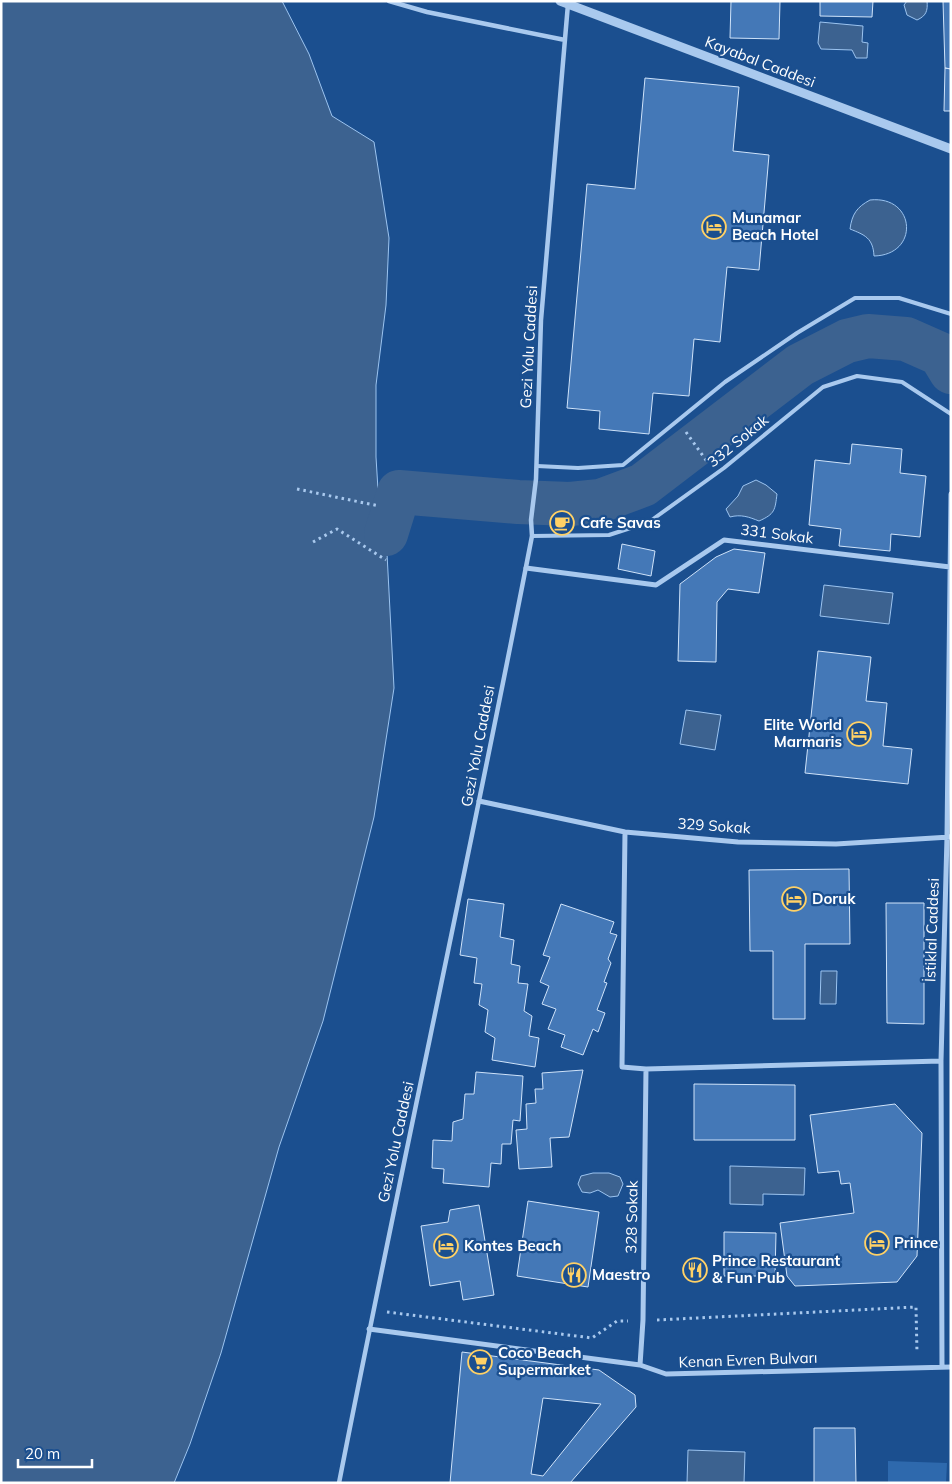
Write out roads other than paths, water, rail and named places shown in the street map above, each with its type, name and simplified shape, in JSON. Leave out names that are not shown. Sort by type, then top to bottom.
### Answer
[{"type":"street","points":[[389,1],[428,12],[565,40]]},
{"type":"street","name":"Gezi Yolu Caddesi","points":[[339,1483],[532,536],[537,466],[540,320],[565,40],[564,3]]},
{"type":"street","name":"Kayabal Caddesi","points":[[564,3],[951,149]]},
{"type":"street","name":"İstiklal Caddesi","points":[[942,1367],[941,1061],[949,837],[951,494]]},
{"type":"street","name":"331 Sokak","points":[[526,568],[656,586],[724,540],[950,567]]},
{"type":"street","name":"329 Sokak","points":[[479,801],[625,832],[738,842],[826,844],[949,837]]},
{"type":"street","points":[[625,832],[622,1067],[646,1069],[941,1061]]},
{"type":"street","name":"328 Sokak","points":[[640,1365],[643,1320],[646,1069]]},
{"type":"street","name":"Kenan Evren Bulvarı","points":[[369,1329],[640,1365],[666,1374],[951,1367]]},
{"type":"lane","points":[[537,466],[578,468],[622,465],[725,382],[797,333],[855,298],[900,298],[951,314]]},
{"type":"lane","name":"332 Sokak","points":[[532,536],[608,535],[649,522],[716,474],[823,387],[857,376],[902,382],[951,414]]},
{"type":"waterway","points":[[386,534],[399,492],[518,502],[570,504],[600,501],[643,485],[800,365],[847,341],[868,336],[906,339],[940,354],[951,372]]},
{"type":"place","name":"Munamar Beach Hotel","points":[[714,227]]},
{"type":"place","name":"Cafe Savas","points":[[562,523]]},
{"type":"place","name":"Elite World Marmaris","points":[[859,734]]},
{"type":"place","name":"Doruk","points":[[794,899]]},
{"type":"place","name":"Prince","points":[[877,1243]]},
{"type":"place","name":"Kontes Beach","points":[[446,1246]]},
{"type":"place","name":"Prince Restaurant & Fun Pub","points":[[695,1270]]},
{"type":"place","name":"Maestro","points":[[574,1275]]},
{"type":"place","name":"Coco Beach Supermarket","points":[[480,1362]]}]
